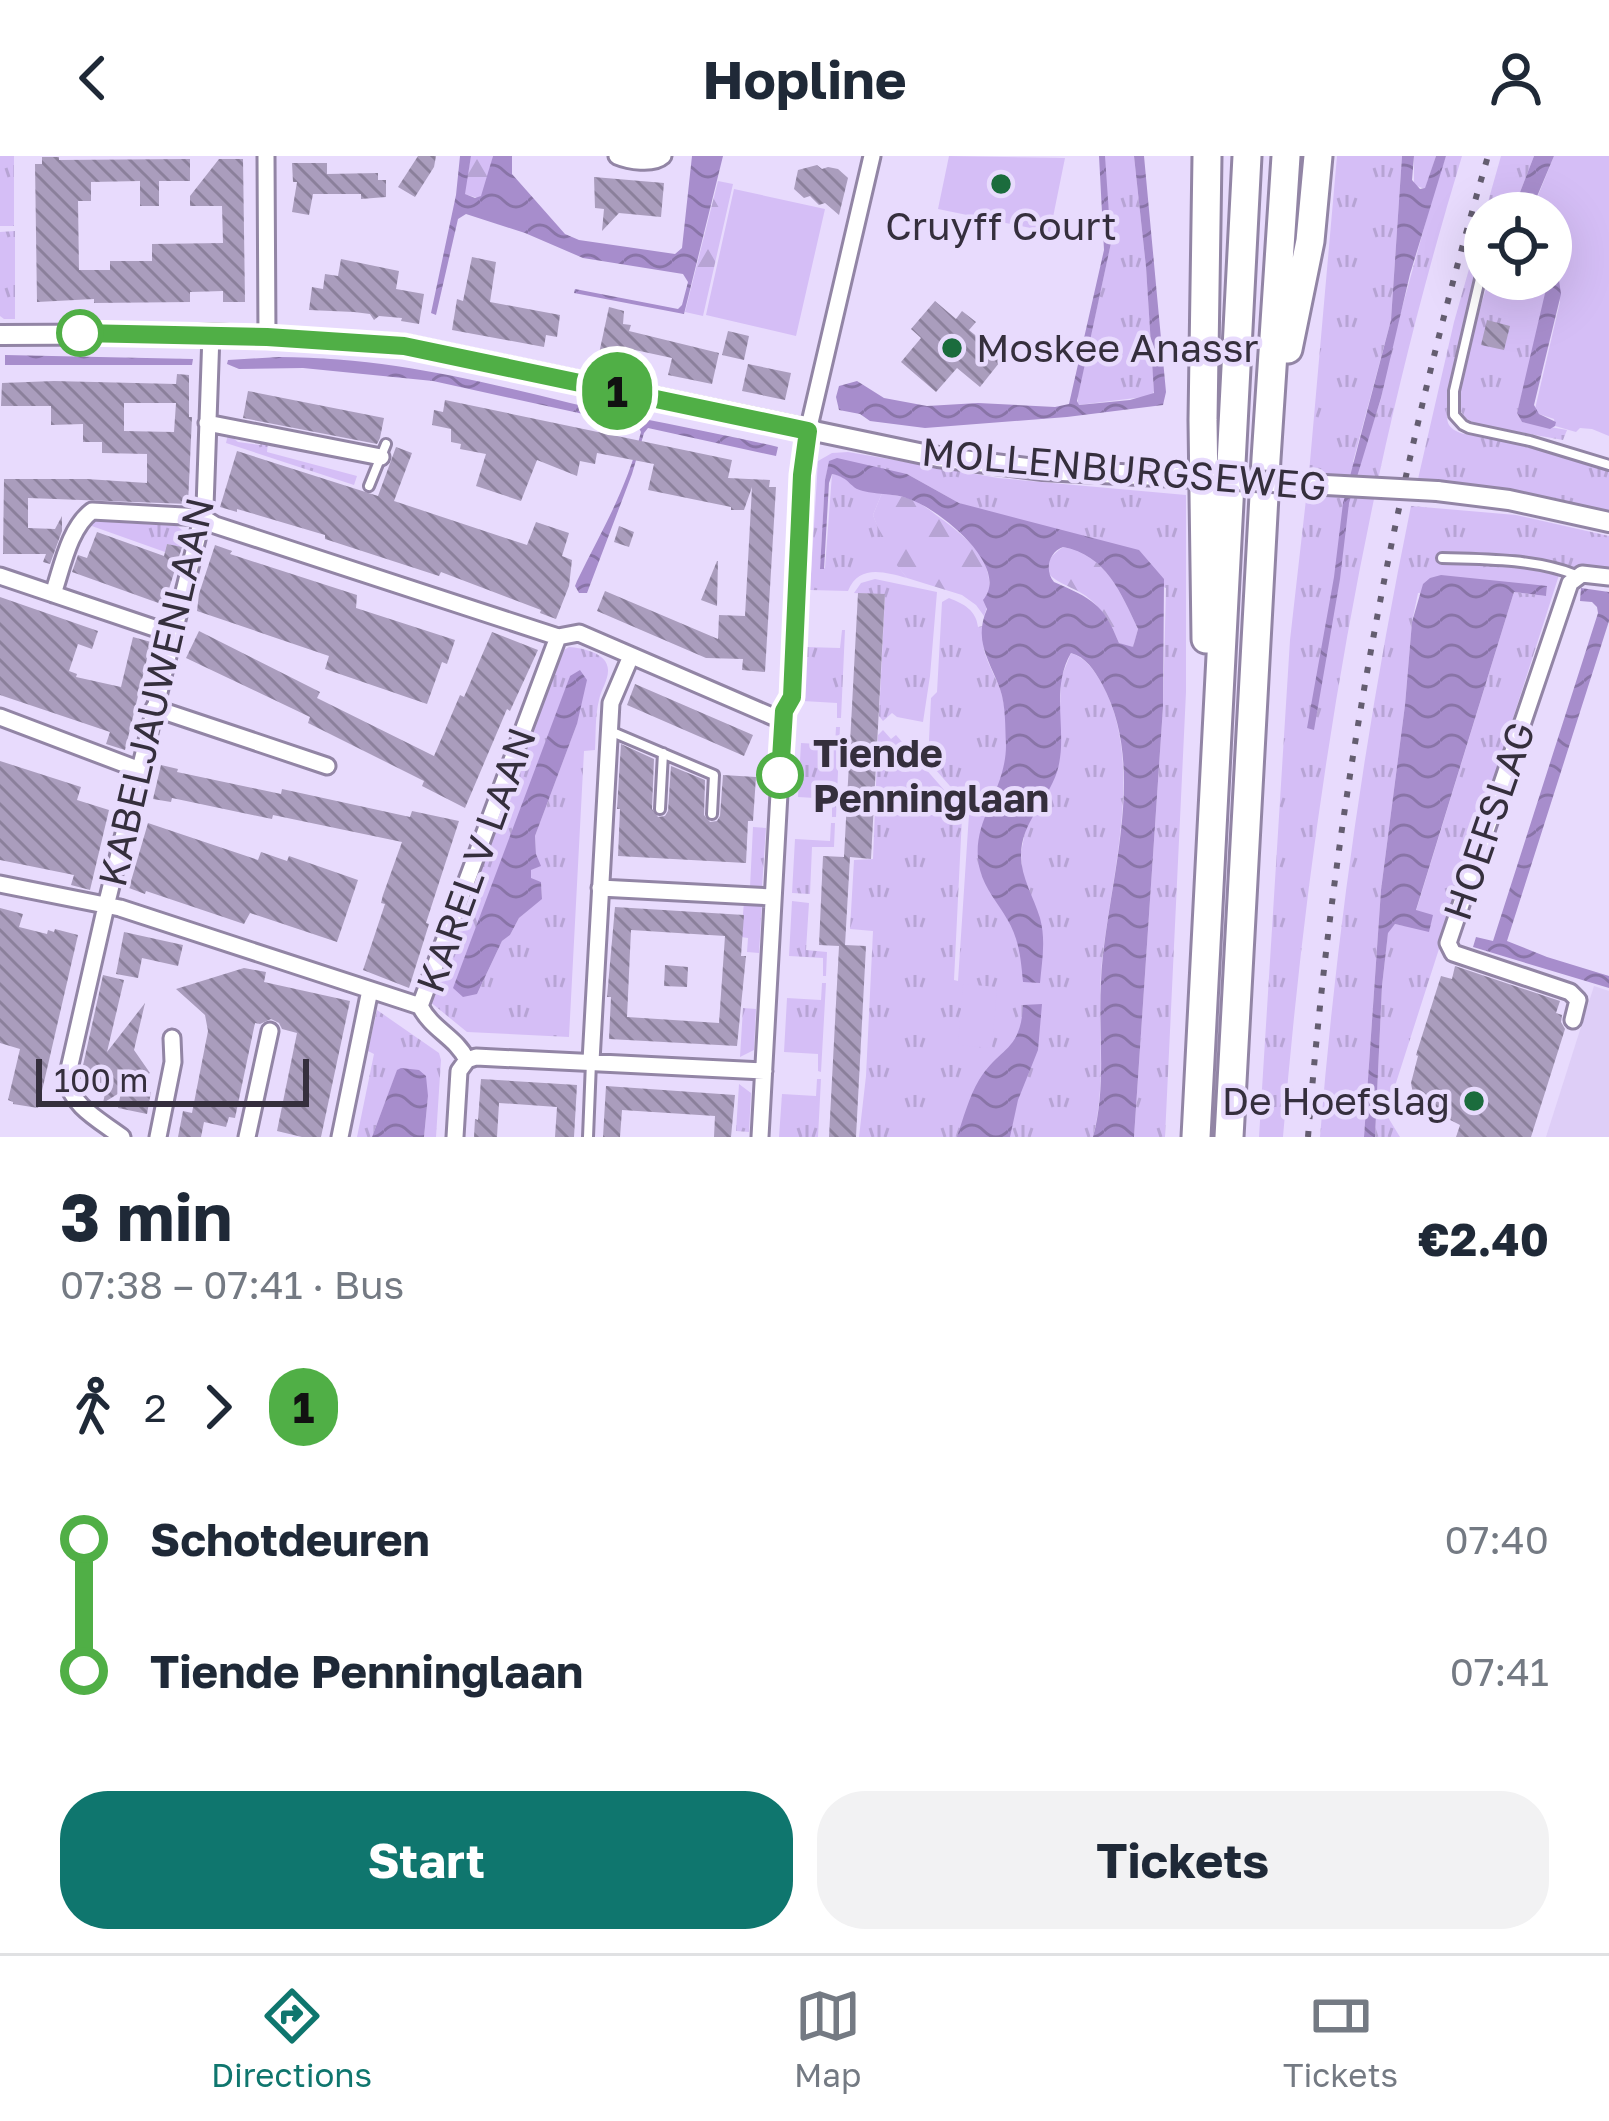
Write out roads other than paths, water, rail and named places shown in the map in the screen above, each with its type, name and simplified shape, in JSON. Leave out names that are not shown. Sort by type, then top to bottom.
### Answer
[{"type":"highway","points":[[1208,156],[1205,632],[1218,702]]},
{"type":"highway","points":[[1196,1137],[1247,156]]},
{"type":"highway","points":[[1229,1137],[1286,156]]},
{"type":"highway","points":[[1266,459],[1310,241],[1318,156]]},
{"type":"street","points":[[266,156],[267,337]]},
{"type":"street","points":[[617,156],[656,161],[663,156]]},
{"type":"street","points":[[760,1137],[783,721],[792,697],[802,475],[872,156]]},
{"type":"street","name":"MOLLENBURGSEWEG","points":[[0,335],[211,334],[404,346],[938,458],[1437,491],[1509,500],[1609,522]]},
{"type":"street","name":"KABELJAUWENLAAN","points":[[122,1137],[76,1102],[67,1086],[68,1070],[205,507],[211,334]]},
{"type":"street","points":[[207,424],[384,450]]},
{"type":"street","points":[[53,594],[77,526],[92,511],[202,518],[558,637],[579,633],[783,721]]},
{"type":"street","points":[[0,576],[172,634]]},
{"type":"street","points":[[1577,576],[1609,577]]},
{"type":"street","name":"HOEFSLAG","points":[[1577,576],[1566,592],[1448,943],[1453,952],[1570,992],[1578,1000],[1579,1013]]},
{"type":"street","name":"KAREL V LAAN","points":[[467,1060],[460,1048],[428,1022],[420,1006],[558,637]]},
{"type":"street","points":[[591,1061],[611,703],[631,656]]},
{"type":"street","points":[[154,708],[327,766]]},
{"type":"street","points":[[0,717],[140,770]]},
{"type":"street","points":[[0,884],[156,919],[420,1006]]},
{"type":"street","points":[[600,888],[773,897]]},
{"type":"street","points":[[340,1137],[370,990]]},
{"type":"street","points":[[248,1137],[269,1031]]},
{"type":"street","points":[[158,1137],[172,1038]]},
{"type":"street","points":[[455,1137],[458,1070],[467,1060],[764,1071]]},
{"type":"lane","points":[[1476,300],[1454,391],[1454,416],[1469,428],[1609,464]]},
{"type":"lane","points":[[369,486],[384,450]]},
{"type":"lane","points":[[1442,558],[1525,564],[1577,576]]},
{"type":"lane","points":[[609,731],[714,775],[712,814]]},
{"type":"lane","points":[[660,809],[663,753]]},
{"type":"lane","points":[[588,1137],[591,1061]]},
{"type":"water","points":[[460,156],[471,156],[465,194],[481,196],[493,156],[512,156],[512,174],[565,234],[675,254],[682,248],[692,156],[723,156],[684,314],[574,293],[575,289],[678,309],[688,282],[683,274],[583,258],[466,214],[458,219],[436,315],[431,313]]},
{"type":"water","points":[[1099,156],[1105,156],[1111,243],[1077,401],[1079,405],[1130,400],[1154,393],[1134,156],[1144,156],[1166,392],[1163,405],[925,428],[870,421],[839,410],[839,386],[857,381],[884,398],[927,406],[1069,404],[1104,250]]},
{"type":"water","points":[[1402,156],[1414,156],[1412,180],[1420,189],[1425,188],[1436,156],[1446,156],[1349,503],[1314,730],[1307,728],[1343,503],[1391,320]]},
{"type":"water","points":[[1534,156],[1554,156],[1539,192],[1520,192]]},
{"type":"water","points":[[1543,300],[1560,300],[1534,405],[1555,426],[1522,422],[1517,413]]},
{"type":"water","points":[[5,355],[193,359],[192,365],[5,365]]},
{"type":"water","points":[[279,357],[426,371],[778,447],[776,456],[648,428],[587,593],[579,593],[577,581],[628,473],[641,432],[638,426],[433,381],[303,368],[239,369],[227,364],[228,360]]},
{"type":"water","points":[[837,458],[907,474],[959,503],[1139,550],[1164,579],[1163,707],[1134,1137],[1093,1137],[1101,1079],[1104,946],[1124,792],[1116,718],[1102,684],[1085,661],[1071,653],[1061,682],[1057,772],[1022,844],[1023,872],[1040,918],[1043,942],[1040,983],[1023,982],[1014,934],[985,883],[978,853],[1006,745],[1002,696],[982,641],[988,572],[968,540],[937,514],[904,497],[858,490],[832,474],[824,569],[820,569],[829,461]],"holes":[[[1063,547],[1101,567],[1118,589],[1138,629],[1133,647],[1119,643],[1095,604],[1051,577],[1054,553]]]},
{"type":"water","points":[[1441,575],[1547,586],[1546,596],[1514,592],[1416,910],[1433,915],[1429,932],[1395,924],[1388,933],[1375,1137],[1364,1137],[1381,890],[1412,622],[1423,584]]},
{"type":"water","points":[[1581,588],[1609,592],[1609,621],[1507,941],[1609,976],[1609,988],[1473,947],[1476,937],[1493,941],[1598,613],[1592,602],[1580,601]]},
{"type":"water","points":[[580,670],[587,680],[577,724],[535,836],[541,866],[531,870],[531,878],[541,882],[542,899],[502,941],[477,994],[463,997],[453,988],[570,676]]},
{"type":"water","points":[[1042,1004],[1038,1050],[1018,1100],[1010,1137],[957,1137],[979,1080],[1018,1032],[1023,1005]]},
{"type":"water","points":[[397,1070],[426,1076],[424,1137],[372,1137]]},
{"type":"railway","points":[[1308,1137],[1334,888],[1372,642],[1424,398],[1488,156]]},
{"type":"place","name":"Cruyff Court","points":[[1001,184]]},
{"type":"place","name":"Moskee Anassr","points":[[952,348]]},
{"type":"place","name":"Tiende Penninglaan","points":[[780,775]]},
{"type":"place","name":"De Hoefslag","points":[[1474,1101]]}]
